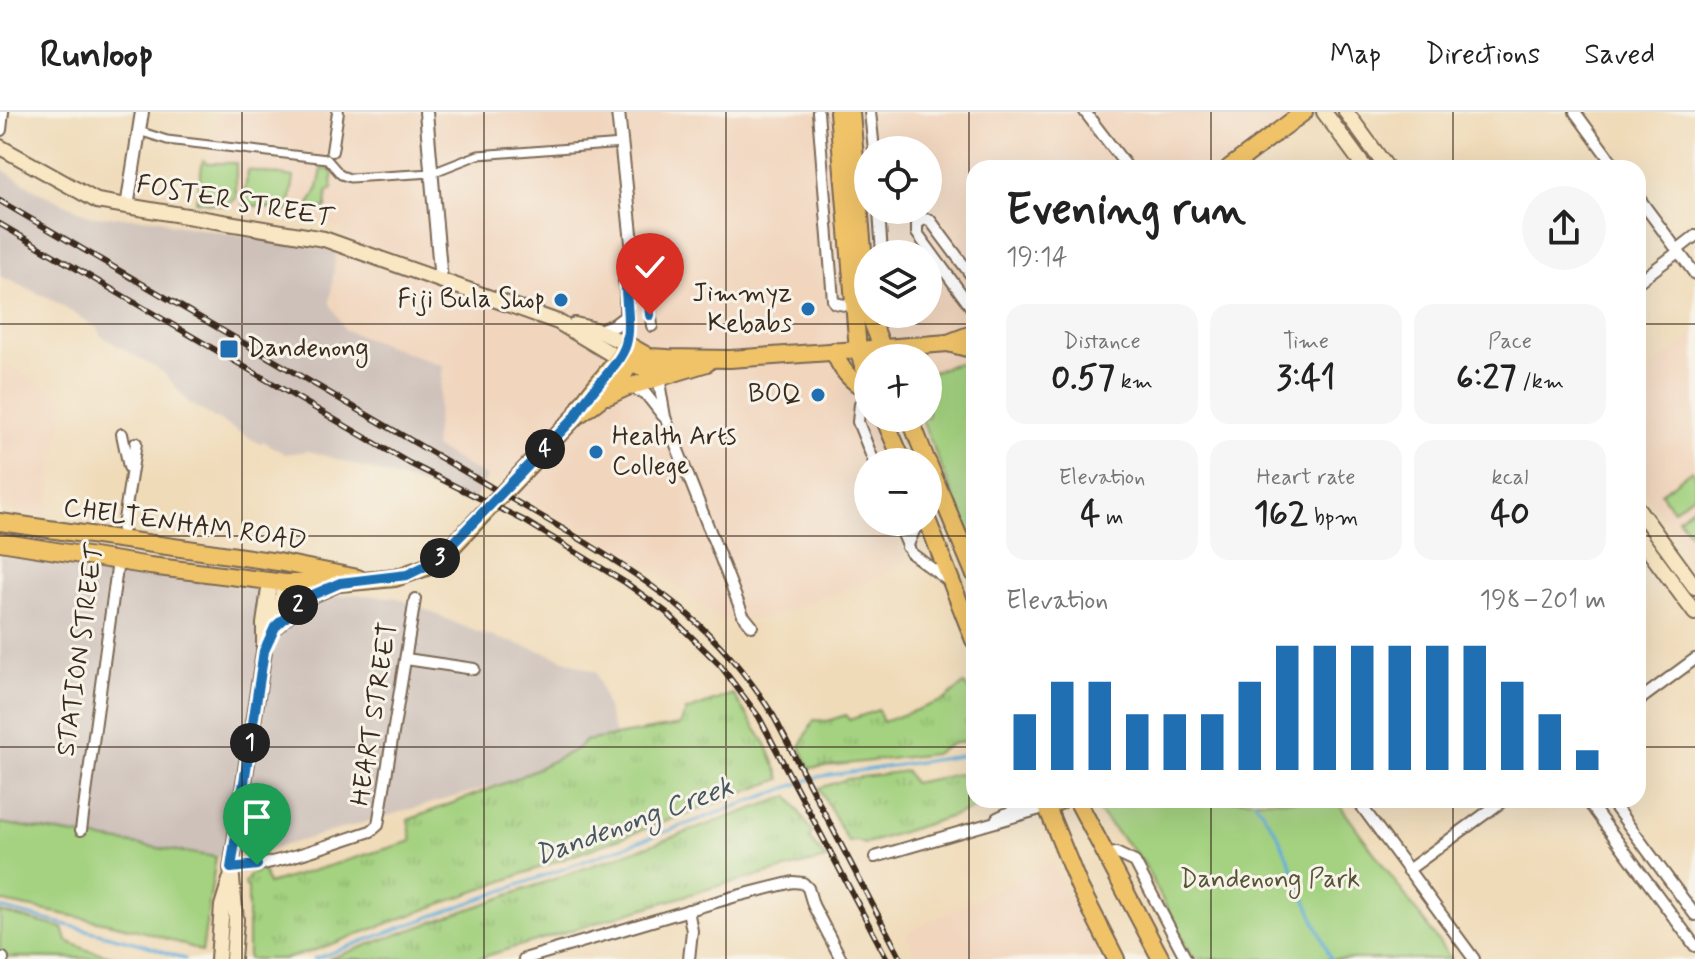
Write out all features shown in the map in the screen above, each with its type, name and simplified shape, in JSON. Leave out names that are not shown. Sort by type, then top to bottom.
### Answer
[{"type":"main road","points":[[838,112],[856,240]]},
{"type":"main road","points":[[851,112],[860,240]]},
{"type":"main road","points":[[1239,160],[1290,117],[1304,112]]},
{"type":"main road","points":[[1324,112],[1359,160]]},
{"type":"main road","points":[[1347,113],[1381,160]]},
{"type":"main road","name":"FOSTER STREET","points":[[0,147],[89,198],[127,207],[317,237],[558,322],[657,370],[730,359],[854,350]]},
{"type":"main road","name":"FOSTER STREET","points":[[558,322],[599,331],[625,352],[651,357],[730,359]]},
{"type":"main road","name":"FOSTER STREET","points":[[942,346],[966,336]]},
{"type":"main road","name":"FOSTER STREET","points":[[942,349],[966,348]]},
{"type":"main road","points":[[834,351],[838,362],[854,383]]},
{"type":"main road","name":"CHELTENHAM ROAD","points":[[0,542],[277,583],[340,583],[407,575],[436,561],[575,417],[598,401],[622,377],[625,352]]},
{"type":"main road","name":"CHELTENHAM ROAD","points":[[575,417],[586,397],[625,352]]},
{"type":"main road","points":[[598,401],[628,387],[709,362]]},
{"type":"main road","points":[[942,496],[966,554]]},
{"type":"main road","points":[[1646,520],[1695,587]]},
{"type":"main road","name":"CHELTENHAM ROAD","points":[[0,522],[278,562],[363,579]]},
{"type":"main road","points":[[934,536],[966,619]]},
{"type":"main road","name":"STATION STREET","points":[[118,561],[121,539]]},
{"type":"main road","points":[[1646,547],[1695,613]]},
{"type":"main road","points":[[264,651],[275,627],[278,562]]},
{"type":"main road","points":[[226,953],[222,906],[231,874],[264,651],[264,624],[277,583]]},
{"type":"main road","points":[[275,627],[306,598],[340,583]]},
{"type":"main road","points":[[1049,808],[1079,886],[1116,959]]},
{"type":"main road","points":[[1081,808],[1161,959]]},
{"type":"street","points":[[1,130],[3,112]]},
{"type":"street","points":[[127,207],[142,112]]},
{"type":"street","points":[[338,112],[330,155],[341,175],[350,178],[432,173],[478,155],[622,144]]},
{"type":"street","points":[[426,112],[441,281]]},
{"type":"street","points":[[618,112],[633,252],[626,283],[625,352]]},
{"type":"street","points":[[818,112],[833,300],[854,306]]},
{"type":"street","points":[[870,112],[873,136]]},
{"type":"street","points":[[1085,112],[1122,160]]},
{"type":"street","points":[[1575,112],[1610,160]]},
{"type":"street","points":[[139,131],[167,140],[330,155]]},
{"type":"street","points":[[1646,208],[1695,274]]},
{"type":"street","points":[[966,268],[930,220],[924,219],[916,224],[917,233],[966,300]]},
{"type":"street","points":[[1646,276],[1695,236]]},
{"type":"street","points":[[633,252],[646,279],[652,326]]},
{"type":"street","points":[[626,283],[633,293],[640,293],[645,288],[646,279]]},
{"type":"street","points":[[599,331],[612,327],[627,316]]},
{"type":"street","points":[[664,377],[660,388],[665,417],[743,615],[752,626]]},
{"type":"street","points":[[628,387],[645,393],[665,417]]},
{"type":"street","name":"STATION STREET","points":[[122,434],[131,477]]},
{"type":"street","name":"STATION STREET","points":[[121,539],[136,443]]},
{"type":"street","points":[[903,536],[913,555],[952,583]]},
{"type":"street","points":[[907,547],[912,536]]},
{"type":"street","name":"STATION STREET","points":[[81,830],[118,561]]},
{"type":"street","name":"HEART STREET","points":[[231,874],[377,827],[382,817],[415,599]]},
{"type":"street","points":[[406,659],[474,669]]},
{"type":"street","points":[[1646,695],[1695,659]]},
{"type":"street","points":[[875,857],[1023,816],[1037,808]]},
{"type":"street","points":[[1363,808],[1474,959]]},
{"type":"street","points":[[1408,870],[1493,808]]},
{"type":"street","points":[[1593,808],[1695,946]]},
{"type":"street","points":[[1616,808],[1695,915]]},
{"type":"street","points":[[1107,855],[1116,853],[1135,862],[1186,959]]},
{"type":"street","points":[[525,959],[793,882],[803,883],[808,888],[813,905],[841,959]]},
{"type":"street","points":[[688,910],[692,931],[689,959]]},
{"type":"shaded area","points":[[217,112],[1327,112],[1263,160],[966,160],[966,362],[942,369],[942,344],[854,344],[854,432],[891,432],[885,448],[854,448],[854,536],[896,536],[906,561],[869,582],[759,620],[719,619],[668,578],[434,447],[442,366],[345,330],[334,310],[331,289],[336,251],[343,231],[312,220],[196,202],[202,163],[210,163]]},
{"type":"shaded area","points":[[0,168],[39,192],[91,216],[162,219],[169,224],[336,251],[330,303],[345,330],[443,366],[434,447],[487,477],[474,501],[309,451],[285,454],[263,441],[260,444],[189,403],[163,372],[101,336],[97,328],[54,301],[0,276]]},
{"type":"shaded area","points":[[1695,334],[1695,560],[1646,495],[1646,371]]},
{"type":"shaded area","points":[[6,364],[65,399],[47,517],[0,508],[0,390],[3,366]]},
{"type":"shaded area","points":[[0,556],[326,598],[353,594],[398,598],[477,632],[596,672],[615,735],[585,741],[577,749],[513,780],[257,853],[216,857],[0,823]]},
{"type":"shaded area","points":[[1051,862],[1101,959],[918,959],[905,934]]},
{"type":"green space","points":[[203,160],[208,163],[236,163],[236,198],[227,206],[196,201]]},
{"type":"green space","points":[[322,169],[333,174],[332,189],[327,192],[326,208],[313,210],[309,204],[317,192]]},
{"type":"green space","points":[[248,170],[294,177],[289,211],[243,204]]},
{"type":"green space","points":[[966,362],[966,527],[942,469],[942,448],[933,448],[927,432],[942,432],[942,369]]},
{"type":"green space","points":[[1692,470],[1695,474],[1695,494],[1673,510],[1661,493]]},
{"type":"green space","points":[[1695,505],[1695,530],[1691,534],[1678,518]]},
{"type":"green space","points":[[964,684],[966,686],[966,741],[934,754],[810,768],[800,747],[814,720],[827,721],[846,715],[849,720],[878,710],[883,722],[944,700]]},
{"type":"green space","points":[[733,694],[766,744],[781,779],[310,952],[285,959],[248,959],[248,888],[244,884],[250,875],[263,869],[268,884],[412,841],[408,820],[513,780],[577,749],[585,741],[680,725],[686,711]]},
{"type":"green space","points":[[906,771],[913,783],[966,774],[966,808],[977,808],[865,844],[848,842],[819,788],[847,779]]},
{"type":"green space","points":[[789,796],[812,832],[809,838],[826,859],[714,887],[476,959],[328,959]]},
{"type":"green space","name":"Dandenong Park","points":[[1095,808],[1342,808],[1451,959],[1193,959],[1143,862]]},
{"type":"green space","points":[[0,823],[216,857],[202,952],[153,934],[0,901]]},
{"type":"green space","points":[[0,912],[63,928],[67,941],[87,950],[123,959],[0,957]]},
{"type":"waterway","name":"Dandenong Creek","points":[[314,959],[817,777],[966,755]]},
{"type":"waterway","name":"Dandenong Creek","points":[[1259,808],[1278,835],[1331,959]]},
{"type":"waterway","name":"Dandenong Creek","points":[[0,908],[145,945],[185,959]]},
{"type":"railway","points":[[0,201],[570,533],[631,571],[684,611],[730,657],[773,715],[901,959]]},
{"type":"railway","points":[[0,224],[409,463],[525,521],[626,583],[666,612],[720,665],[759,717],[887,959]]},
{"type":"place","name":"Fiji Bula Shop","points":[[561,300]]},
{"type":"place","name":"Jimmyz Kebabs","points":[[808,309]]},
{"type":"place","name":"Dandenong","points":[[229,349]]},
{"type":"place","name":"BOQ","points":[[818,395]]},
{"type":"place","name":"Health Arts College","points":[[596,452]]},
{"type":"route","points":[[257,865],[231,868],[264,651],[275,627],[308,597],[340,583],[407,575],[441,557],[575,417],[586,397],[621,354],[628,331],[626,286],[633,293],[640,293],[647,281],[650,315]]}]
